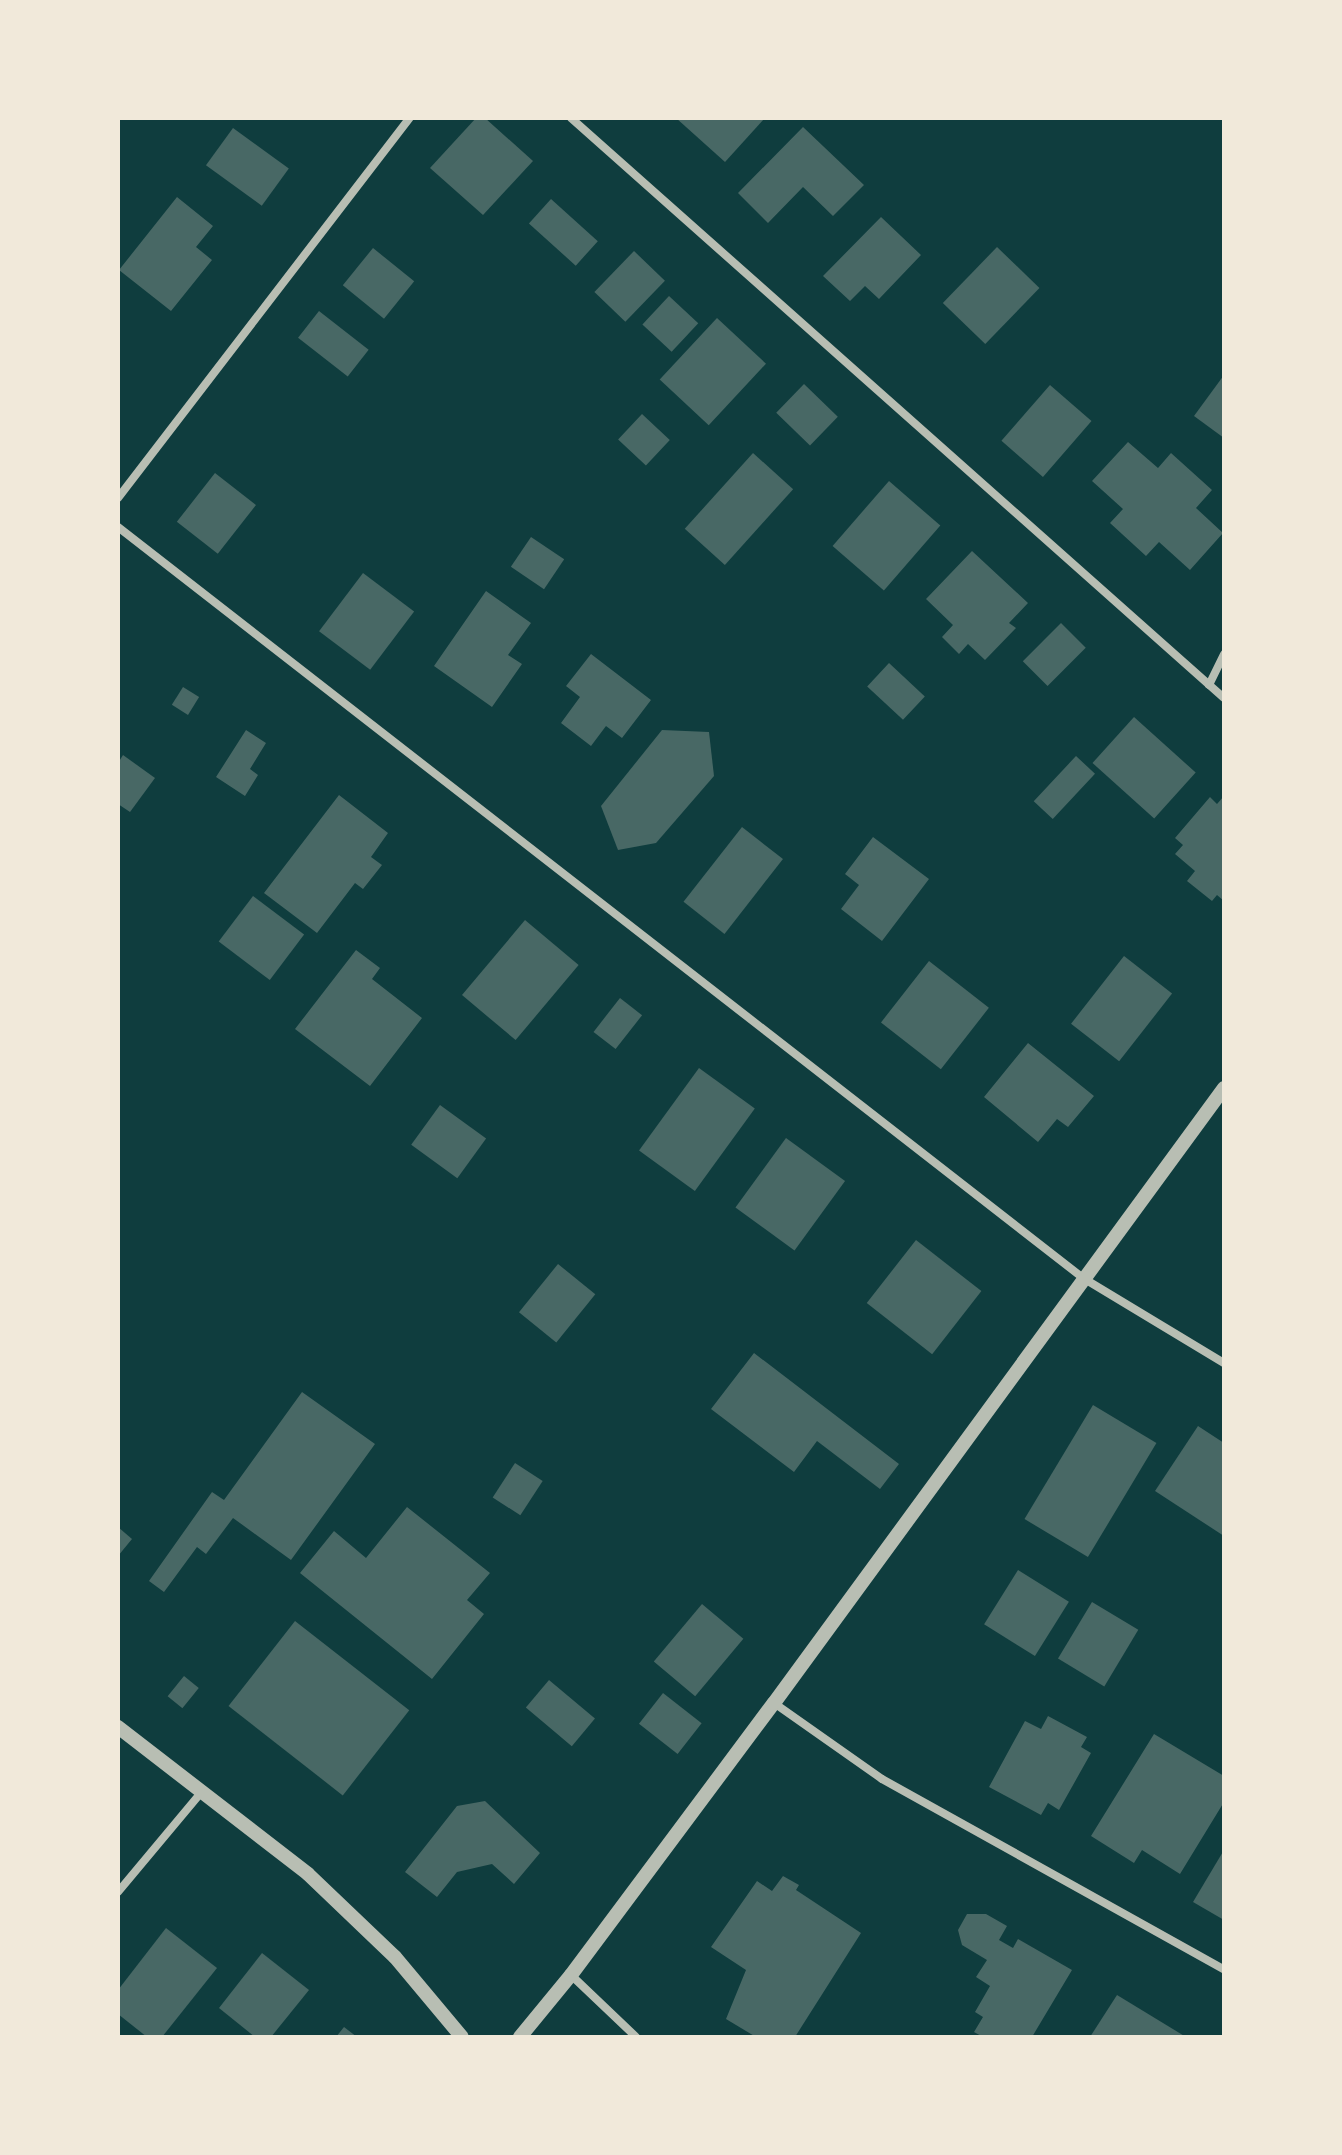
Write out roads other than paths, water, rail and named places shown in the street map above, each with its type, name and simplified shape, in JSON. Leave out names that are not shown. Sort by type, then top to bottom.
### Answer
[{"type":"street","points":[[118,498],[410,118]]},
{"type":"street","points":[[571,118],[1224,698]]},
{"type":"street","points":[[118,527],[1083,1278],[1224,1363]]},
{"type":"street","points":[[1209,685],[1224,654]]},
{"type":"street","points":[[520,2037],[571,1975],[774,1703],[1224,1088]]},
{"type":"street","points":[[774,1703],[922,1802],[1224,1969]]},
{"type":"street","points":[[118,1727],[200,1794],[308,1874],[395,1957],[462,2037]]},
{"type":"street","points":[[118,1892],[200,1794]]},
{"type":"street","points":[[571,1975],[636,2037]]}]
